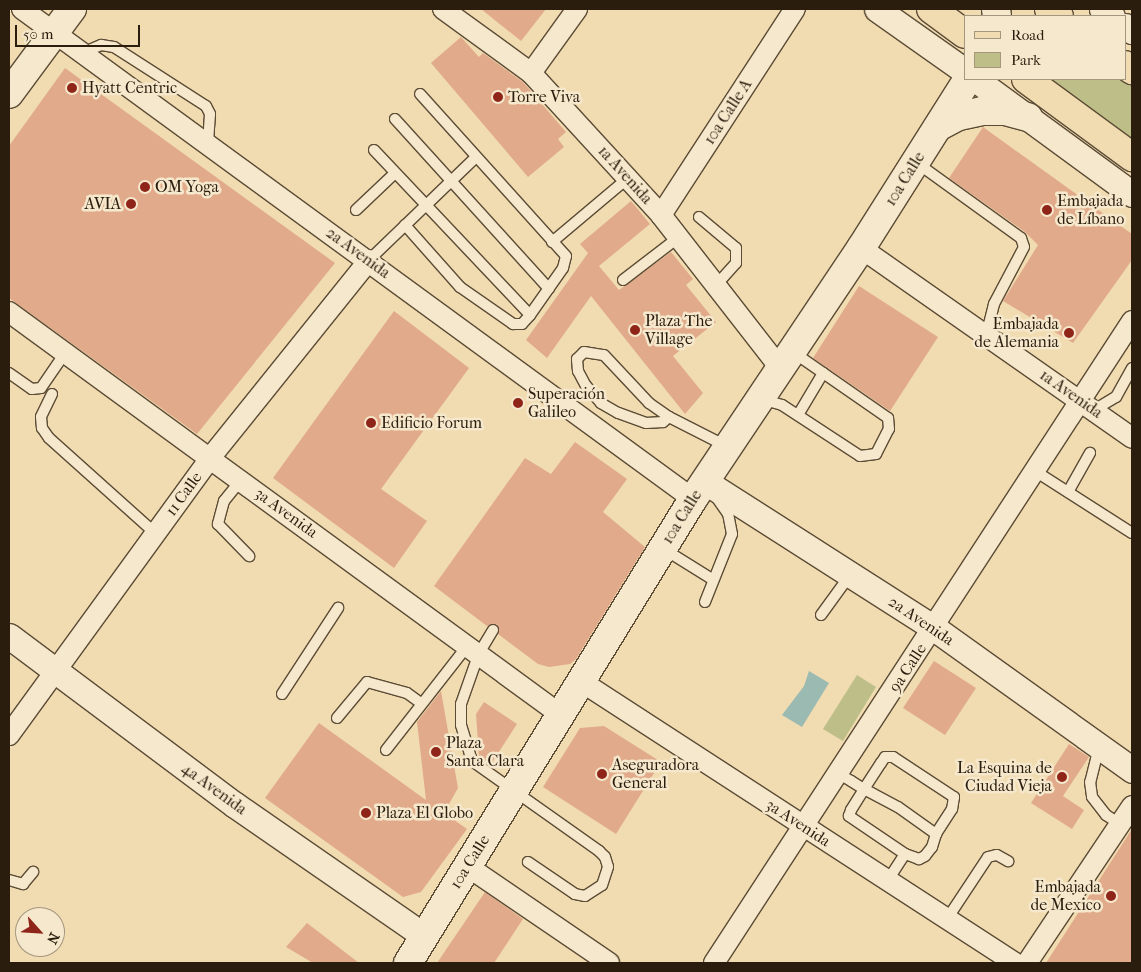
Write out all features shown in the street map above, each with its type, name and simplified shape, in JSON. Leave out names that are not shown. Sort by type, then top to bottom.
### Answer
[{"type":"main road","points":[[9,94],[72,9]]},
{"type":"main road","points":[[931,9],[964,33]]},
{"type":"main road","name":"10a Calle","points":[[408,963],[582,682],[600,640],[705,492],[728,447],[861,248],[967,80]]},
{"type":"main road","points":[[1027,80],[1132,157]]},
{"type":"main road","points":[[938,127],[959,116],[982,111],[1005,111],[1028,117]]},
{"type":"street","name":"2a Avenida","points":[[22,9],[369,260],[705,492],[851,574],[934,628],[1132,770]]},
{"type":"street","name":"1a Avenida","points":[[445,9],[531,73],[661,215],[717,284],[786,360]]},
{"type":"street","points":[[531,73],[577,9]]},
{"type":"street","name":"10a Calle A","points":[[661,215],[795,9]]},
{"type":"street","points":[[876,9],[964,70]]},
{"type":"street","points":[[976,80],[1132,194]]},
{"type":"street","name":"1a Avenida","points":[[861,248],[1088,405],[1132,438]]},
{"type":"street","name":"11 Calle","points":[[9,735],[210,458],[369,260]]},
{"type":"street","name":"3a Avenida","points":[[9,312],[474,649],[561,715]]},
{"type":"street","name":"9a Calle","points":[[714,963],[805,827],[1035,471],[1088,405],[1132,322]]},
{"type":"street","name":"4a Avenida","points":[[9,636],[243,810],[424,936]]},
{"type":"street","name":"3a Avenida","points":[[582,682],[1015,963]]},
{"type":"street","points":[[1027,963],[1132,806]]},
{"type":"street","points":[[467,866],[609,963]]},
{"type":"lane","points":[[82,53],[101,44],[114,47],[206,106],[210,114],[208,144]]},
{"type":"lane","points":[[405,225],[460,287],[513,324],[522,324],[530,315],[563,268],[566,256],[475,158],[420,94]]},
{"type":"lane","points":[[395,119],[549,289]]},
{"type":"lane","points":[[374,150],[530,315]]},
{"type":"lane","points":[[369,260],[475,158]]},
{"type":"lane","points":[[916,162],[1021,238],[1024,247],[994,304],[989,324],[993,339]]},
{"type":"lane","points":[[356,210],[395,173]]},
{"type":"lane","points":[[552,242],[628,178]]},
{"type":"lane","points":[[699,216],[736,248],[736,263],[717,284]]},
{"type":"lane","points":[[623,280],[679,236]]},
{"type":"lane","points":[[669,417],[663,422],[646,423],[618,413],[601,403],[586,386],[578,371],[577,359],[584,352],[604,355],[631,387],[669,417],[728,447]]},
{"type":"lane","points":[[9,373],[32,389],[41,388],[65,353]]},
{"type":"lane","points":[[760,399],[782,404],[860,456],[876,454],[890,429],[888,418],[823,373],[786,360]]},
{"type":"lane","points":[[1088,405],[1116,397],[1132,368]]},
{"type":"lane","points":[[798,415],[823,373]]},
{"type":"lane","points":[[52,394],[41,417],[42,428],[48,438],[155,533]]},
{"type":"lane","points":[[1068,492],[1090,454]]},
{"type":"lane","points":[[1035,471],[1132,533]]},
{"type":"lane","points":[[241,480],[221,506],[218,524],[248,556]]},
{"type":"lane","points":[[705,492],[728,514],[732,534],[712,579],[705,602]]},
{"type":"lane","points":[[675,556],[712,579]]},
{"type":"lane","points":[[821,615],[851,574]]},
{"type":"lane","points":[[282,694],[338,608]]},
{"type":"lane","points":[[386,750],[421,703],[493,630]]},
{"type":"lane","points":[[474,649],[461,704],[461,725],[472,761],[599,851],[606,857],[608,867],[602,885],[585,896],[575,894],[528,862]]},
{"type":"lane","points":[[337,718],[367,682],[407,693],[421,703]]},
{"type":"lane","points":[[1100,746],[1090,782],[1092,797],[1106,815],[1120,824]]},
{"type":"lane","points":[[886,757],[893,757],[954,797],[952,809],[936,834],[925,856],[919,858],[905,854],[853,821],[851,810],[886,757]]},
{"type":"lane","points":[[839,774],[936,834]]},
{"type":"lane","points":[[888,880],[905,854]]},
{"type":"lane","points":[[947,919],[988,857],[997,856],[1008,861]]},
{"type":"lane","points":[[9,880],[23,884],[33,872]]},
{"type":"green space","points":[[1126,52],[1132,57],[1132,142],[1046,80],[1126,80]]},
{"type":"green space","points":[[857,675],[876,687],[843,741],[823,729]]},
{"type":"water","points":[[809,671],[829,683],[802,727],[782,715],[804,686]]},
{"type":"building","points":[[481,9],[546,9],[521,41]]},
{"type":"building","name":"Torre Viva","points":[[461,37],[479,57],[483,53],[523,82],[566,132],[558,139],[564,147],[528,177],[431,63]]},
{"type":"building","name":"AVIA","points":[[65,68],[335,263],[197,434],[9,298],[9,146]]},
{"type":"building","points":[[983,127],[1132,234],[1132,260],[1073,343],[1003,301],[1038,245],[1025,232],[949,178]]},
{"type":"building","points":[[631,201],[650,224],[599,266],[619,290],[671,252],[693,279],[686,285],[716,322],[673,356],[703,393],[685,414],[591,296],[547,358],[526,340],[588,253],[580,244]]},
{"type":"building","points":[[859,286],[938,337],[890,411],[813,358]]},
{"type":"building","name":"Edificio Forum","points":[[394,311],[469,368],[381,489],[427,521],[394,568],[273,478]]},
{"type":"building","points":[[575,442],[627,479],[603,512],[645,547],[576,659],[570,664],[549,667],[538,664],[498,634],[497,624],[487,626],[434,586],[525,458],[551,474]]},
{"type":"building","points":[[934,661],[976,688],[945,735],[903,708]]},
{"type":"building","name":"Plaza El Globo","points":[[441,691],[458,788],[444,813],[467,829],[421,892],[403,897],[265,798],[319,723],[426,800],[417,722]]},
{"type":"building","points":[[484,702],[517,724],[491,764],[479,756],[476,714]]},
{"type":"building","name":"Aseguradora General","points":[[604,726],[661,762],[616,834],[543,787],[580,728]]},
{"type":"building","name":"La Esquina de Ciudad Vieja","points":[[1069,744],[1089,757],[1063,796],[1084,810],[1072,829],[1031,803]]},
{"type":"building","name":"Embajada de Mexico","points":[[1132,829],[1132,963],[1046,963]]},
{"type":"building","points":[[485,892],[523,919],[494,963],[437,963]]},
{"type":"building","points":[[307,923],[359,963],[313,963],[286,947]]},
{"type":"place","name":"Hyatt Centric","points":[[72,88]]},
{"type":"place","name":"Torre Viva","points":[[498,97]]},
{"type":"place","name":"OM Yoga","points":[[145,187]]},
{"type":"place","name":"AVIA","points":[[131,204]]},
{"type":"place","name":"Embajada de Líbano","points":[[1047,210]]},
{"type":"place","name":"Plaza The Village","points":[[635,330]]},
{"type":"place","name":"Embajada de Alemania","points":[[1069,333]]},
{"type":"place","name":"Superación Galileo","points":[[518,403]]},
{"type":"place","name":"Edificio Forum","points":[[371,423]]},
{"type":"place","name":"Plaza Santa Clara","points":[[436,752]]},
{"type":"place","name":"Aseguradora General","points":[[602,774]]},
{"type":"place","name":"La Esquina de Ciudad Vieja","points":[[1062,777]]},
{"type":"place","name":"Plaza El Globo","points":[[366,813]]},
{"type":"place","name":"Embajada de Mexico","points":[[1111,896]]}]
